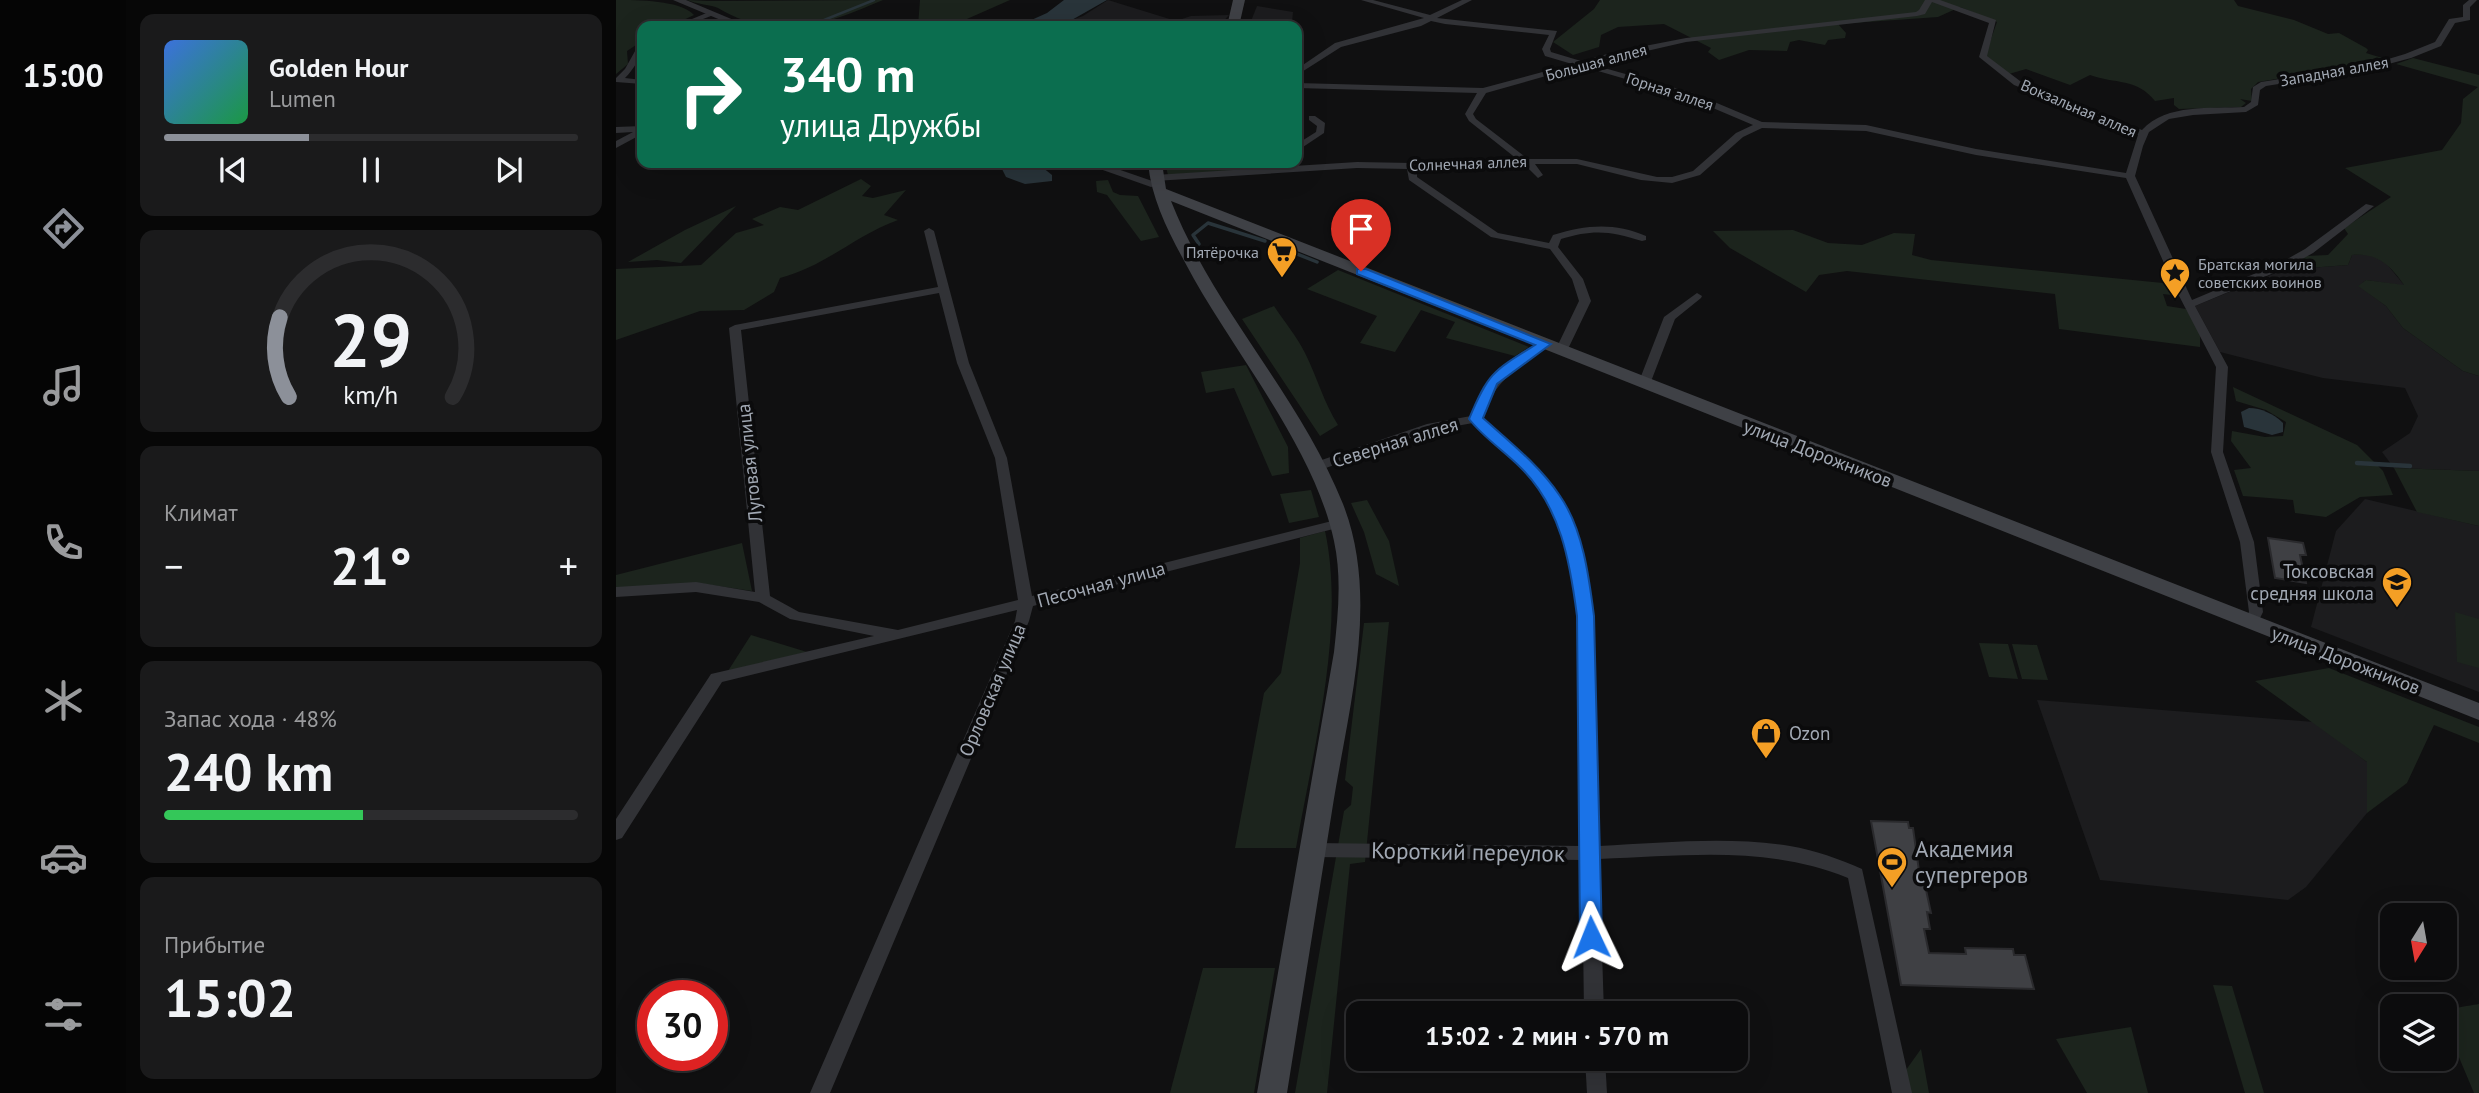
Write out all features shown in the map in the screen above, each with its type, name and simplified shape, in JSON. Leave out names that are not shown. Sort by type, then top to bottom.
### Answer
[{"type":"main road","points":[[1234,21],[1239,0]]},
{"type":"main road","points":[[1155,177],[1174,230],[1315,467],[1340,523],[1346,548],[1349,614],[1272,1093]]},
{"type":"main road","name":"улица Дорожников","points":[[1155,177],[1222,216],[2479,712]]},
{"type":"main road","points":[[1174,230],[1194,220],[1222,216]]},
{"type":"street","points":[[678,0],[731,21]]},
{"type":"street","name":"Горная аллея","points":[[1365,0],[1469,27],[1554,33],[1546,49],[1548,54],[1690,95],[1761,125],[1866,128],[1976,152],[2130,176]]},
{"type":"street","points":[[1302,70],[1338,45],[1432,19],[1468,0]]},
{"type":"street","name":"Большая аллея","points":[[1302,85],[1483,91],[1619,53],[1726,34],[1908,16],[1922,12],[1931,0]]},
{"type":"street","name":"Вокзальная аллея","points":[[1931,0],[1993,22],[1983,57],[2017,83],[2144,134],[2130,176]]},
{"type":"street","name":"Западная аллея","points":[[2144,134],[2158,120],[2174,115],[2246,109],[2255,103],[2256,89],[2264,83],[2366,68],[2433,48],[2452,21],[2467,18],[2466,7],[2473,0]]},
{"type":"street","points":[[692,21],[712,13]]},
{"type":"street","points":[[617,80],[633,67],[637,53]]},
{"type":"street","points":[[617,80],[637,82]]},
{"type":"street","points":[[1483,91],[1469,114],[1473,121],[1531,165],[1538,175]]},
{"type":"street","points":[[1302,145],[1320,133],[1322,125],[1312,118]]},
{"type":"street","name":"Солнечная аллея","points":[[1302,166],[1586,161],[1655,179],[1687,178],[1699,172],[1750,127],[1761,125]]},
{"type":"street","points":[[616,130],[637,130]]},
{"type":"street","points":[[616,145],[637,133]]},
{"type":"street","points":[[1412,166],[1412,178],[1494,235],[1553,247],[1576,275],[1585,293],[1585,301],[1553,348],[1509,367],[1491,383],[1476,419],[1528,466],[1554,497],[1564,519],[1581,579],[1586,628],[1588,853],[1594,1001]]},
{"type":"street","points":[[1107,168],[1155,177]]},
{"type":"street","name":"Солнечная аллея","points":[[1155,177],[1269,168]]},
{"type":"street","points":[[2130,176],[2189,305],[2222,367],[2217,452],[2247,542],[2256,604],[2251,624]]},
{"type":"street","points":[[2189,305],[2284,265],[2309,251],[2369,206]]},
{"type":"street","points":[[1553,247],[1556,237],[1595,228],[1622,230],[1642,238]]},
{"type":"street","name":"Орловская улица","points":[[820,1093],[1022,621],[1026,603],[1001,458],[962,363],[929,230]]},
{"type":"street","name":"Луговая улица","points":[[763,598],[735,328],[943,289]]},
{"type":"street","points":[[1644,384],[1670,317],[1697,296]]},
{"type":"street","name":"Северная аллея","points":[[1315,467],[1431,427],[1476,419]]},
{"type":"street","name":"Песочная улица","points":[[616,592],[696,587],[763,598],[794,616],[898,635],[1340,523]]},
{"type":"street","points":[[616,833],[717,678],[898,635]]},
{"type":"street","name":"Короткий переулок","points":[[1313,850],[1588,853],[1748,847],[1796,852],[1856,874],[1902,1093]]},
{"type":"street","points":[[1596,1071],[1597,1093]]},
{"type":"shaded area","points":[[616,0],[669,4],[679,6],[694,15],[681,21],[637,21],[637,44],[627,51],[628,64],[616,74]]},
{"type":"shaded area","points":[[687,0],[883,0],[828,21],[747,21],[715,7]]},
{"type":"shaded area","points":[[920,0],[1010,0],[962,21],[918,21]]},
{"type":"shaded area","points":[[1064,0],[1107,0],[1070,21],[1029,21],[1047,13]]},
{"type":"shaded area","points":[[1108,0],[1176,21],[1068,21],[1083,16]]},
{"type":"shaded area","points":[[1600,0],[2234,0],[2238,6],[2294,20],[2328,34],[2339,33],[2366,48],[2366,53],[2389,60],[2258,82],[2251,89],[2252,101],[2240,99],[2246,103],[2241,107],[2179,109],[2174,105],[2174,98],[2155,101],[2141,88],[2090,75],[2070,85],[2026,69],[2009,74],[1985,56],[1997,22],[1960,7],[1938,17],[1838,24],[1846,33],[1845,38],[1828,40],[1825,45],[1799,40],[1790,42],[1787,51],[1749,50],[1719,60],[1708,52],[1711,48],[1664,24],[1618,27],[1601,35],[1599,47],[1573,55],[1553,42],[1594,9]]},
{"type":"shaded area","points":[[1257,6],[1293,12],[1292,21],[1251,21]]},
{"type":"shaded area","points":[[1229,15],[1224,21],[1176,21],[1191,16]]},
{"type":"shaded area","points":[[2413,58],[2479,75],[2479,376],[2463,371],[2403,328],[2386,306],[2358,286],[2366,280],[2404,285],[2394,272],[2376,258],[2352,255],[2348,265],[2283,270],[2306,256],[2328,255],[2348,234],[2344,228],[2391,197],[2345,168],[2442,150],[2461,123],[2463,99],[2478,87],[2396,64]]},
{"type":"shaded area","points":[[1002,168],[1043,168],[1052,175],[1052,181],[1025,184],[1006,177]]},
{"type":"shaded area","points":[[1166,168],[1243,170],[1168,175]]},
{"type":"shaded area","points":[[861,179],[871,186],[862,196],[873,198],[906,190],[884,215],[898,220],[867,234],[812,266],[780,278],[774,292],[744,310],[700,311],[616,340],[616,269],[701,265],[736,233],[764,225],[752,219],[780,207],[798,210]]},
{"type":"shaded area","points":[[1108,180],[1113,192],[1138,196],[1159,237],[1141,241],[1107,195],[1097,192],[1096,181]]},
{"type":"shaded area","points":[[736,206],[681,263],[657,260],[628,262],[685,230]]},
{"type":"shaded area","points":[[1793,230],[1828,243],[1862,245],[1894,233],[1915,234],[1912,255],[1931,260],[2173,284],[2180,296],[2163,294],[2167,306],[2186,309],[2200,332],[2200,347],[2059,329],[2055,294],[1847,271],[1819,275],[1806,292],[1730,248],[1713,231]]},
{"type":"shaded area","points":[[2369,254],[2385,262],[2405,286],[2366,280],[2359,286],[2386,306],[2403,328],[2463,371],[2479,376],[2479,471],[2394,468],[2382,452],[2410,433],[2418,416],[2405,388],[2323,378],[2220,352],[2195,306],[2283,270],[2348,265],[2352,255]]},
{"type":"shaded area","points":[[1338,270],[1529,347],[1515,356],[1446,338],[1455,322],[1421,310],[1395,352],[1360,343],[1377,316],[1307,289]]},
{"type":"shaded area","points":[[1274,306],[1302,347],[1338,425],[1320,436],[1242,319]]},
{"type":"shaded area","points":[[1246,365],[1288,447],[1289,473],[1272,476],[1234,388],[1206,393],[1201,372]]},
{"type":"shaded area","points":[[2233,387],[2357,445],[2383,471],[2393,495],[2360,497],[2326,517],[2295,513],[2293,500],[2243,496],[2234,470],[2251,468],[2231,441],[2232,431],[2265,437],[2283,436],[2286,422],[2266,410],[2236,401]]},
{"type":"shaded area","points":[[2249,408],[2263,410],[2276,417],[2283,423],[2283,432],[2272,435],[2244,427],[2241,412]]},
{"type":"shaded area","points":[[2394,468],[2479,471],[2479,526],[2417,512]]},
{"type":"shaded area","points":[[1311,490],[1319,517],[1289,523],[1280,494]]},
{"type":"shaded area","name":"Токсовская средняя школа","points":[[2365,499],[2479,526],[2479,692],[2311,627],[2336,531]]},
{"type":"shaded area","points":[[1367,500],[1389,541],[1399,586],[1376,574],[1364,532],[1351,503]]},
{"type":"shaded area","points":[[1325,531],[1332,608],[1330,648],[1296,848],[1235,848],[1264,693],[1281,673],[1300,563],[1300,538]]},
{"type":"shaded area","points":[[742,543],[752,591],[698,583],[616,589],[616,575]]},
{"type":"shaded area","points":[[2455,612],[2479,619],[2479,668],[2457,662]]},
{"type":"shaded area","points":[[1389,622],[1365,862],[1350,864],[1327,1093],[1295,1093],[1344,811],[1351,805],[1353,787],[1345,780],[1364,623]]},
{"type":"shaded area","points":[[751,635],[807,652],[728,671]]},
{"type":"shaded area","points":[[1979,643],[2008,644],[2018,679],[1989,677]]},
{"type":"shaded area","points":[[2012,644],[2037,645],[2048,680],[2022,679]]},
{"type":"shaded area","points":[[2329,668],[2479,727],[2479,743],[2434,725],[2407,783],[2367,813],[2367,762],[2255,681]]},
{"type":"shaded area","points":[[2037,700],[2314,722],[2367,762],[2367,813],[2306,887],[2288,900],[2100,880]]},
{"type":"shaded area","points":[[1203,968],[1275,968],[1254,1093],[1170,1093]]},
{"type":"shaded area","points":[[2213,985],[2232,986],[2264,1093],[2245,1093]]},
{"type":"shaded area","points":[[2479,1004],[2479,1093],[2474,1093],[2457,1053],[2457,1009]]},
{"type":"shaded area","points":[[2131,1027],[2148,1093],[2087,1093],[2056,1039]]},
{"type":"shaded area","points":[[1921,1049],[1929,1093],[1911,1093],[1906,1070]]},
{"type":"building","points":[[2268,538],[2303,543],[2306,555],[2300,555],[2306,583],[2275,578]]},
{"type":"building","points":[[1871,821],[1908,822],[1909,828],[1913,828],[1921,885],[1925,885],[1931,913],[1927,912],[1930,929],[1924,929],[1929,953],[1966,954],[1965,948],[2013,949],[2014,955],[2025,955],[2034,989],[1901,985]]},
{"type":"waterway","points":[[822,21],[874,0]]},
{"type":"waterway","points":[[1199,244],[1193,235],[1208,223],[1265,241]]},
{"type":"waterway","points":[[1282,248],[1317,262]]},
{"type":"waterway","points":[[2357,463],[2410,466]]},
{"type":"place","name":"Пятёрочка","points":[[1282,279]]},
{"type":"place","name":"Братская могила советских воинов","points":[[2175,300]]},
{"type":"place","name":"Токсовская средняя школа","points":[[2397,609]]},
{"type":"place","name":"Ozon","points":[[1766,760]]},
{"type":"place","name":"Академия супергеров","points":[[1892,889]]},
{"type":"route","points":[[1361,271],[1545,344],[1509,367],[1491,383],[1476,419],[1528,466],[1554,497],[1564,519],[1581,579],[1585,616],[1591,937]]}]
